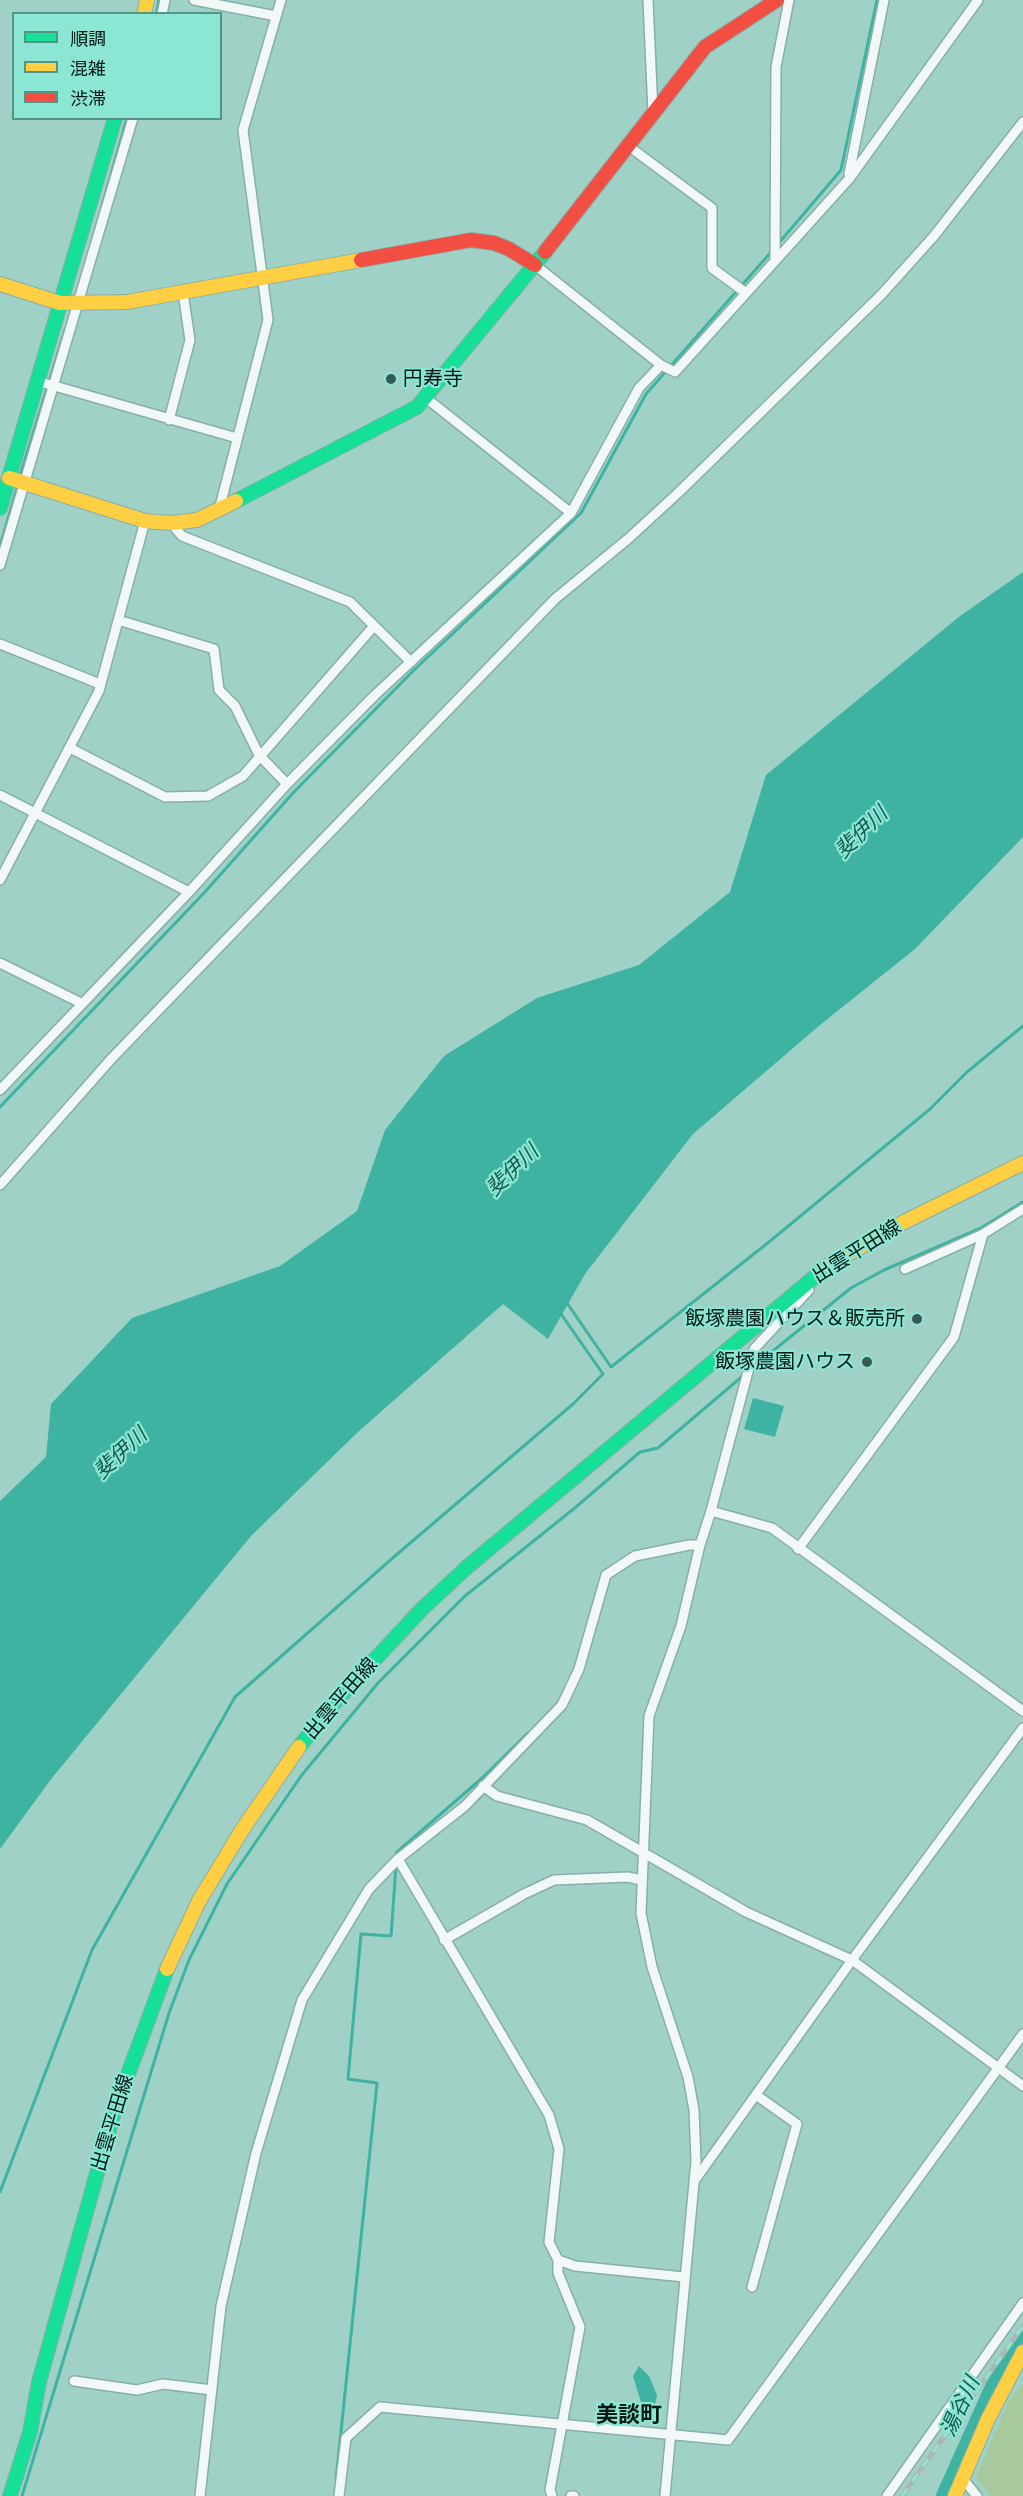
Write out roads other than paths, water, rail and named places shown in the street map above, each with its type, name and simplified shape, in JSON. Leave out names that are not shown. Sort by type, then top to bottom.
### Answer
[{"type":"main road","points":[[9,478],[145,521],[171,523],[196,520],[417,407],[535,264],[705,47],[777,0]]},
{"type":"main road","points":[[0,508],[114,122]]},
{"type":"main road","points":[[0,284],[60,303],[127,302],[471,240],[494,243],[535,264]]},
{"type":"main road","name":"出雲平田線","points":[[10,2496],[30,2432],[39,2382],[114,2112],[169,1963],[199,1901],[242,1830],[297,1750],[335,1702],[422,1609],[466,1568],[832,1263],[904,1222],[1023,1163]]},
{"type":"main road","points":[[955,2496],[988,2420],[1023,2352]]},
{"type":"street","points":[[194,0],[276,16]]},
{"type":"street","points":[[219,510],[268,320],[243,130],[281,0]]},
{"type":"street","points":[[648,0],[653,112]]},
{"type":"street","points":[[775,260],[777,67],[789,0]]},
{"type":"street","points":[[849,178],[884,0]]},
{"type":"street","points":[[535,264],[661,365],[675,372],[849,178],[978,0]]},
{"type":"street","points":[[0,565],[132,120]]},
{"type":"street","points":[[114,122],[130,129]]},
{"type":"street","points":[[0,1185],[120,1050],[555,599],[629,538],[678,493],[882,294],[934,236],[1023,122]]},
{"type":"street","points":[[107,145],[123,151]]},
{"type":"street","points":[[627,145],[712,208],[712,268],[746,293]]},
{"type":"street","points":[[80,238],[95,242]]},
{"type":"street","points":[[169,420],[190,340],[183,292]]},
{"type":"street","points":[[52,329],[67,335]]},
{"type":"street","points":[[0,1090],[189,892],[287,784],[411,662],[571,513],[639,388],[661,365]]},
{"type":"street","points":[[37,381],[237,438]]},
{"type":"street","points":[[426,398],[571,513]]},
{"type":"street","points":[[0,880],[99,691],[145,521]]},
{"type":"street","points":[[171,523],[182,536],[350,602],[411,662]]},
{"type":"street","points":[[118,620],[214,649],[219,690],[234,706],[260,755],[287,784]]},
{"type":"street","points":[[70,748],[165,797],[208,796],[243,776],[374,626]]},
{"type":"street","points":[[0,644],[100,684]]},
{"type":"street","points":[[0,795],[189,892]]},
{"type":"street","points":[[0,963],[81,1003]]},
{"type":"street","points":[[0,1075],[9,1079]]},
{"type":"street","points":[[905,1269],[983,1234],[1023,1209]]},
{"type":"street","points":[[798,1549],[954,1337],[983,1234]]},
{"type":"street","points":[[665,2496],[696,2161],[694,2110],[688,2077],[652,1967],[641,1913],[649,1716],[681,1626],[699,1545],[711,1511],[754,1349],[793,1305],[826,1274],[832,1263]]},
{"type":"street","points":[[711,1511],[772,1528],[1023,1711]]},
{"type":"street","points":[[200,2496],[221,2306],[256,2153],[302,2000],[369,1889],[398,1859],[465,1806],[562,1705],[579,1669],[606,1575],[635,1556],[699,1545]]},
{"type":"street","points":[[694,2182],[852,1960],[1023,1728]]},
{"type":"street","points":[[483,1786],[497,1796],[586,1820],[746,1912],[852,1960],[1023,2086]]},
{"type":"street","points":[[398,1859],[549,2115],[559,2149],[549,2242],[558,2260],[558,2273],[580,2327],[550,2490],[552,2496]]},
{"type":"street","points":[[444,1940],[524,1894],[554,1881],[628,1877],[641,1880]]},
{"type":"street","points":[[339,2496],[346,2438],[380,2407],[728,2440],[1023,2034]]},
{"type":"street","points":[[752,2287],[797,2124],[756,2095]]},
{"type":"street","points":[[558,2260],[575,2266],[684,2277]]},
{"type":"street","points":[[887,2496],[1023,2303]]},
{"type":"street","points":[[74,2381],[137,2390],[163,2384],[212,2390]]},
{"type":"street","points":[[963,2479],[977,2496]]},
{"type":"water","name":"斐伊川","points":[[1023,572],[1023,837],[915,949],[820,1025],[693,1134],[585,1274],[548,1339],[503,1304],[358,1432],[251,1536],[52,1778],[0,1849],[0,1501],[46,1457],[51,1404],[132,1318],[280,1266],[357,1211],[385,1130],[444,1056],[537,998],[639,965],[730,892],[766,775],[960,616]]},
{"type":"water","points":[[753,1398],[784,1406],[775,1437],[744,1429]]},
{"type":"water","points":[[639,2366],[649,2376],[657,2395],[654,2411],[643,2409],[633,2376]]},
{"type":"waterway","points":[[156,12],[159,0]]},
{"type":"waterway","points":[[778,244],[841,170],[877,0]]},
{"type":"waterway","points":[[102,206],[126,120]]},
{"type":"waterway","points":[[0,1107],[204,893],[293,793],[413,671],[581,513],[646,394],[772,251]]},
{"type":"waterway","points":[[20,476],[65,330]]},
{"type":"waterway","points":[[0,546],[18,485]]},
{"type":"waterway","points":[[567,1303],[611,1367],[769,1242],[930,1109],[967,1072],[1023,1026]]},
{"type":"waterway","points":[[753,1367],[851,1288],[884,1270],[981,1228],[1023,1202]]},
{"type":"waterway","points":[[0,2192],[92,1950],[235,1697],[573,1404],[603,1374],[561,1314]]},
{"type":"waterway","points":[[22,2496],[169,2013],[189,1960],[227,1884],[301,1776],[378,1683],[465,1596],[576,1507],[640,1452],[658,1448],[745,1374]]},
{"type":"waterway","points":[[396,1856],[397,1852],[481,1779],[528,1733]]},
{"type":"waterway","points":[[336,2480],[377,2083],[348,2079],[361,1934],[391,1936],[396,1866]]},
{"type":"waterway","name":"湯谷川","points":[[945,2496],[994,2387],[1023,2340]]},
{"type":"railway","points":[[902,2496],[1023,2326]]},
{"type":"place","name":"円寿寺","points":[[391,379]]},
{"type":"place","name":"飯塚農園ハウス＆販売所","points":[[917,1319]]},
{"type":"place","name":"飯塚農園ハウス","points":[[867,1362]]},
{"type":"district","name":"美談町","points":[[629,2416]]}]
